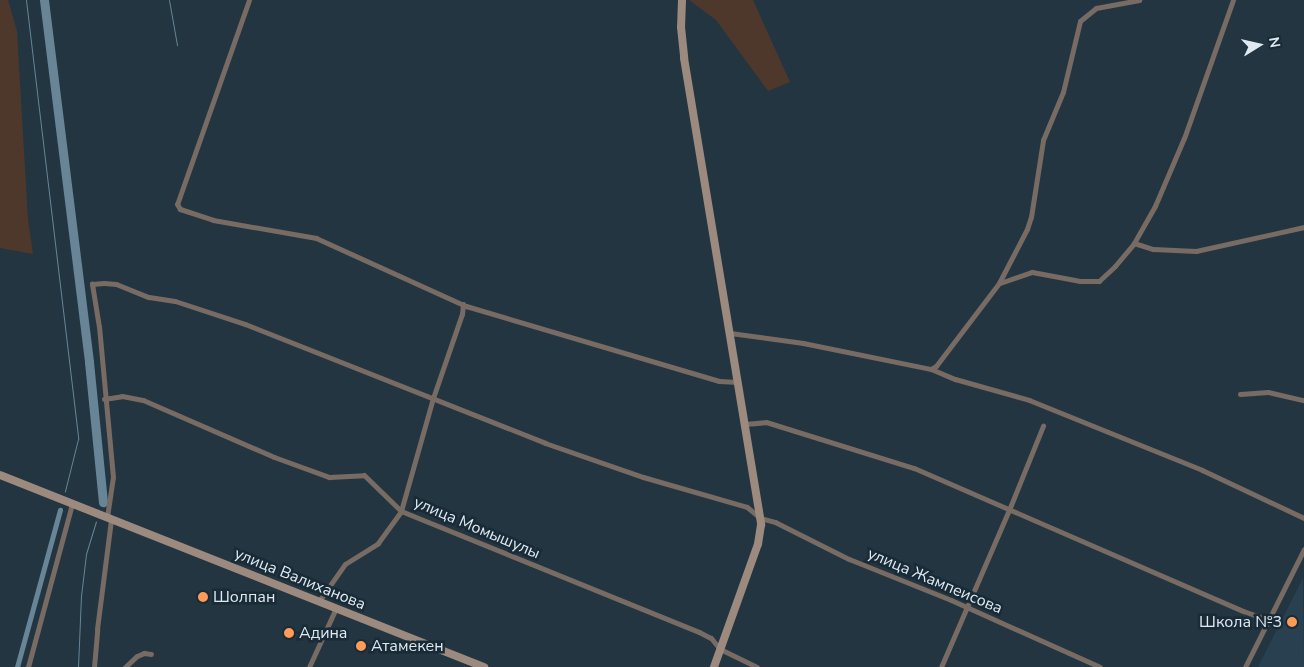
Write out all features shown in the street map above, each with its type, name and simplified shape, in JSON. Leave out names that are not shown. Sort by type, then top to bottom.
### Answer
[{"type":"street","points":[[249,0],[178,206],[213,220],[316,238],[463,304],[719,381],[738,382]]},
{"type":"street","points":[[682,0],[681,27],[684,58],[760,518],[758,544],[714,667]]},
{"type":"street","points":[[931,369],[936,366],[999,283],[1031,217],[1043,140],[1063,92],[1080,21],[1096,8],[1139,0]]},
{"type":"street","points":[[999,283],[1032,272],[1080,281],[1100,281],[1115,266],[1134,243],[1155,206],[1184,138],[1233,0]]},
{"type":"street","points":[[1134,243],[1153,249],[1196,251],[1304,227]]},
{"type":"street","name":"улица Жампеисова","points":[[104,399],[99,327],[92,284],[104,283],[116,284],[149,296],[175,301],[245,324],[545,443],[643,478],[747,507],[760,518],[775,522],[849,559],[966,607],[1100,667]]},
{"type":"street","points":[[319,601],[345,564],[378,543],[401,511],[433,398],[462,314],[463,304]]},
{"type":"street","points":[[730,333],[803,343],[931,369],[956,379],[1029,400],[1202,470],[1304,518]]},
{"type":"street","points":[[1240,394],[1268,392],[1304,400]]},
{"type":"street","name":"улица Момышулы","points":[[104,399],[122,396],[143,400],[274,457],[328,477],[364,475],[401,511],[699,632],[711,638],[720,649],[757,667]]},
{"type":"street","points":[[94,667],[96,629],[112,477],[104,399]]},
{"type":"street","points":[[745,424],[766,422],[914,468],[1243,611],[1269,620]]},
{"type":"street","points":[[941,667],[1043,426]]},
{"type":"street","name":"улица Валиханова","points":[[0,475],[484,667]]},
{"type":"street","points":[[28,667],[72,504]]},
{"type":"street","points":[[1245,667],[1304,549]]},
{"type":"street","points":[[309,667],[336,608]]},
{"type":"street","points":[[125,667],[137,656],[144,653],[151,654]]},
{"type":"shaded area","points":[[0,0],[8,0],[17,31],[28,219],[33,254],[0,248]]},
{"type":"shaded area","points":[[689,0],[753,0],[790,82],[768,91],[716,20]]},
{"type":"shaded area","name":"Школа №3","points":[[1303,578],[1304,667],[1258,667]]},
{"type":"waterway","points":[[26,0],[78,439],[65,491]]},
{"type":"waterway","points":[[44,0],[89,362],[103,502]]},
{"type":"waterway","points":[[169,0],[177,45]]},
{"type":"waterway","points":[[17,667],[60,510]]},
{"type":"waterway","points":[[78,667],[81,596],[86,554],[96,522]]},
{"type":"place","name":"Шолпан","points":[[203,597]]},
{"type":"place","name":"Школа №3","points":[[1292,622]]},
{"type":"place","name":"Адина","points":[[289,633]]},
{"type":"place","name":"Атамекен","points":[[361,646]]}]
